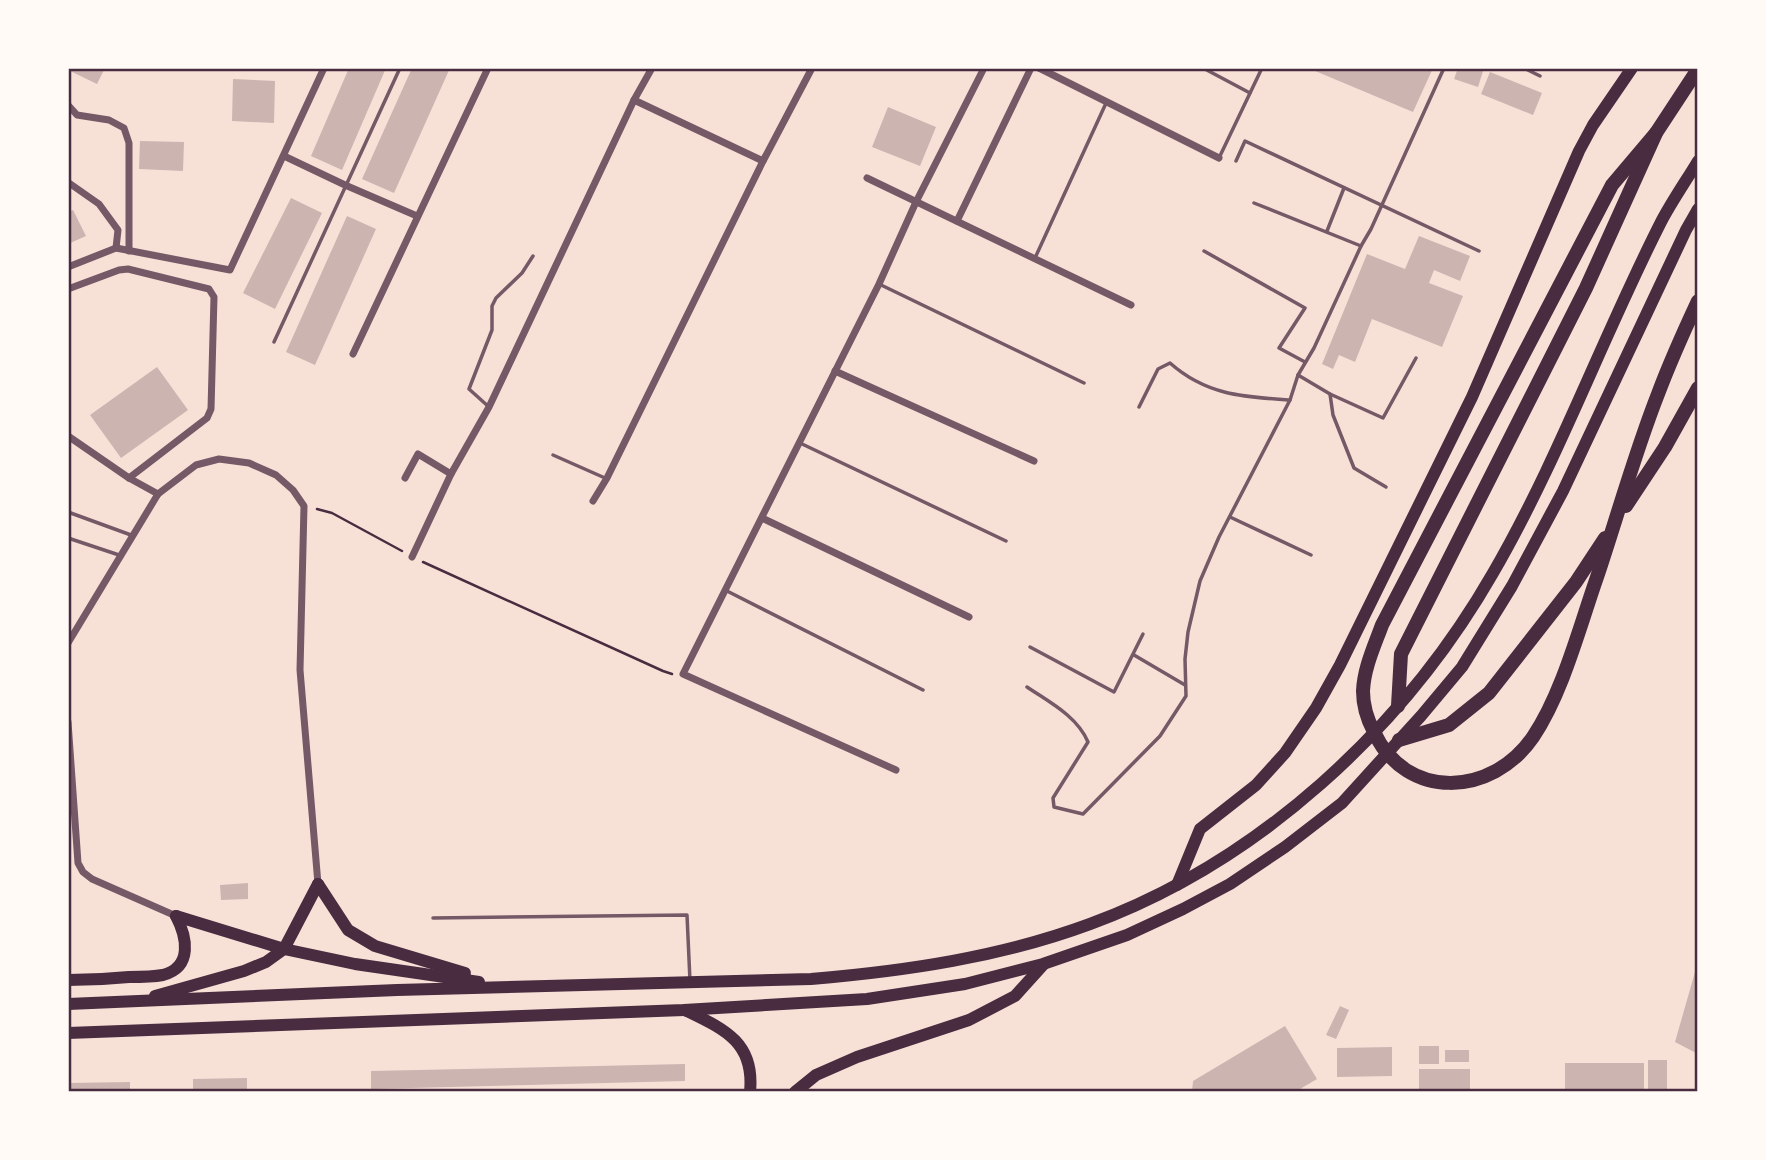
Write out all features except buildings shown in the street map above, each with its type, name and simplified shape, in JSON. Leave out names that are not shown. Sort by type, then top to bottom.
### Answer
[{"type":"highway","points":[[1177,886],[1200,829],[1256,785],[1285,753],[1316,708],[1340,665],[1472,397],[1579,151],[1593,125],[1632,68]]},
{"type":"highway","points":[[1698,69],[1656,133],[1612,185],[1382,625],[1365,669],[1363,692],[1366,715],[1388,757],[1406,771],[1427,780],[1453,784],[1475,780],[1497,770],[1516,756],[1533,737],[1553,700],[1654,405],[1698,301]]},
{"type":"highway","points":[[1398,706],[1401,654],[1586,288],[1656,133]]},
{"type":"highway","points":[[68,1004],[865,975],[988,954],[1088,925],[1177,886],[1257,834],[1299,802],[1398,706],[1444,649],[1493,574],[1545,472],[1662,220],[1698,161]]},
{"type":"highway","points":[[68,1033],[684,1010],[867,999],[965,984],[1043,964],[1127,935],[1230,884],[1285,847],[1342,803],[1461,667],[1512,586],[1563,491],[1698,209]]},
{"type":"highway","points":[[1399,740],[1450,725],[1489,694],[1576,582],[1665,447],[1698,388]]},
{"type":"highway","points":[[138,1001],[244,971],[266,962],[284,949],[317,884],[348,930],[375,947],[510,987]]},
{"type":"highway","points":[[176,916],[284,949],[355,964],[510,987]]},
{"type":"highway","points":[[68,980],[160,975],[176,968],[183,960],[186,948],[185,932],[176,916]]},
{"type":"highway","points":[[795,1092],[816,1075],[857,1057],[969,1020],[1015,996],[1043,964]]},
{"type":"highway","points":[[684,1010],[721,1028],[742,1046],[751,1078],[750,1092]]},
{"type":"highway","points":[[812,1092],[816,1075]]},
{"type":"street","points":[[68,267],[116,248],[230,270],[324,68]]},
{"type":"street","points":[[353,354],[488,68]]},
{"type":"street","points":[[412,557],[451,474],[489,407],[634,100],[652,68]]},
{"type":"street","points":[[593,501],[607,478],[763,161],[812,68]]},
{"type":"street","points":[[896,770],[683,674],[984,68]]},
{"type":"street","points":[[957,221],[1031,68]]},
{"type":"street","points":[[1039,68],[1220,158]]},
{"type":"street","points":[[634,100],[763,161]]},
{"type":"street","points":[[68,105],[77,116],[109,120],[124,128],[129,143],[129,251]]},
{"type":"street","points":[[285,156],[417,216]]},
{"type":"street","points":[[867,178],[1131,305]]},
{"type":"street","points":[[69,183],[99,204],[118,230],[116,248]]},
{"type":"street","points":[[68,289],[128,269],[209,289],[214,297],[211,409],[207,418],[129,478]]},
{"type":"street","points":[[835,371],[1034,461]]},
{"type":"street","points":[[68,436],[129,478],[158,494]]},
{"type":"street","points":[[405,478],[418,454],[451,474]]},
{"type":"street","points":[[68,643],[158,494],[196,466],[219,458],[234,460],[276,475],[293,490],[304,506],[300,670],[317,884]]},
{"type":"street","points":[[762,518],[969,617]]},
{"type":"street","points":[[68,722],[74,827],[78,863],[83,872],[92,879],[176,916]]},
{"type":"lane","points":[[274,342],[400,68]]},
{"type":"lane","points":[[1203,68],[1250,93]]},
{"type":"lane","points":[[1220,158],[1262,68]]},
{"type":"lane","points":[[1027,687],[1065,713],[1085,734],[1088,742],[1053,798],[1054,807],[1083,814],[1160,736],[1186,696],[1185,659],[1188,632],[1200,581],[1290,400],[1298,375],[1314,348],[1371,229],[1444,68]]},
{"type":"lane","points":[[1524,68],[1540,76]]},
{"type":"lane","points":[[1035,258],[1107,100]]},
{"type":"lane","points":[[1236,161],[1245,141],[1479,251]]},
{"type":"lane","points":[[1327,231],[1344,188]]},
{"type":"lane","points":[[1254,203],[1361,246]]},
{"type":"lane","points":[[1204,251],[1305,308],[1279,348],[1305,362]]},
{"type":"lane","points":[[489,407],[469,389],[492,330],[492,306],[496,298],[522,273],[533,256]]},
{"type":"lane","points":[[879,284],[1084,383]]},
{"type":"lane","points":[[1298,375],[1330,394],[1383,418],[1416,358]]},
{"type":"lane","points":[[1139,407],[1158,369],[1170,363],[1196,383],[1213,389],[1290,400]]},
{"type":"lane","points":[[1330,394],[1333,415],[1354,468],[1386,487]]},
{"type":"lane","points":[[800,443],[1006,541]]},
{"type":"lane","points":[[552,456],[607,478]]},
{"type":"lane","points":[[68,512],[133,536]]},
{"type":"lane","points":[[1230,517],[1311,555]]},
{"type":"lane","points":[[68,538],[121,555]]},
{"type":"lane","points":[[725,590],[923,690]]},
{"type":"lane","points":[[1030,647],[1114,692],[1143,634]]},
{"type":"lane","points":[[1134,655],[1185,685]]},
{"type":"lane","points":[[433,918],[687,915],[690,983]]},
{"type":"path","points":[[304,506],[332,513],[412,557],[556,620],[663,671],[683,674]]}]
